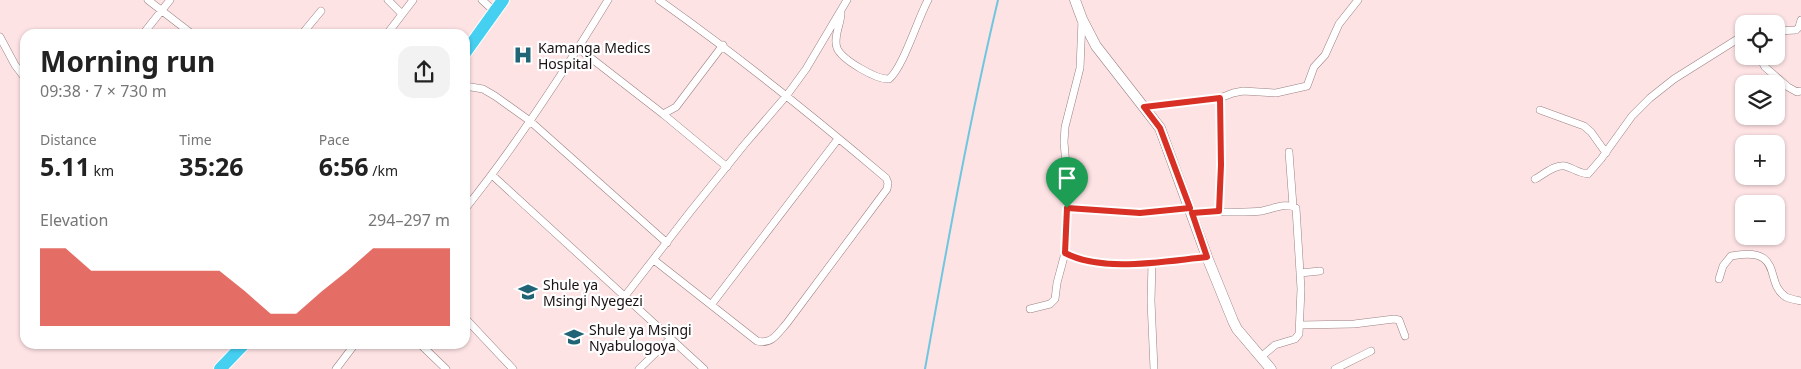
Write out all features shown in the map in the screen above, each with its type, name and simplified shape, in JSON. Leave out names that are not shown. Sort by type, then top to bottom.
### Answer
[{"type":"highway","points":[[470,46],[503,0]]},
{"type":"highway","points":[[220,369],[239,349]]},
{"type":"street","points":[[148,0],[186,29]]},
{"type":"street","points":[[147,29],[170,0]]},
{"type":"street","points":[[388,0],[402,14]]},
{"type":"street","points":[[391,29],[413,0]]},
{"type":"street","points":[[482,0],[495,12]]},
{"type":"street","points":[[470,202],[530,121],[608,0]]},
{"type":"street","points":[[654,260],[760,342],[768,342],[773,340],[787,324],[888,186],[886,178],[787,95],[723,45],[659,0]]},
{"type":"street","points":[[625,296],[690,212],[787,95],[806,69],[847,0]]},
{"type":"street","points":[[842,10],[836,40],[837,48],[850,63],[882,78],[889,79],[904,54],[928,0]]},
{"type":"street","points":[[1076,0],[1082,20],[1096,46],[1160,128],[1207,257],[1237,329],[1270,369]]},
{"type":"street","points":[[1144,107],[1220,98],[1243,91],[1276,93],[1307,86],[1314,67],[1325,55],[1339,24],[1358,0]]},
{"type":"street","points":[[306,29],[321,11]]},
{"type":"street","points":[[1030,308],[1050,304],[1055,299],[1065,253],[1068,189],[1065,134],[1080,68],[1082,20]]},
{"type":"street","points":[[1785,31],[1796,30],[1801,20]]},
{"type":"street","points":[[0,37],[20,72]]},
{"type":"street","points":[[1535,179],[1562,165],[1579,173],[1588,174],[1606,153],[1632,116],[1650,98],[1674,79],[1735,41]]},
{"type":"street","points":[[663,114],[676,107],[723,45]]},
{"type":"street","points":[[578,48],[727,167]]},
{"type":"street","points":[[1764,65],[1788,87],[1797,92],[1801,91]]},
{"type":"street","points":[[470,87],[483,89],[530,121],[667,244]]},
{"type":"street","points":[[1219,211],[1221,165],[1220,98]]},
{"type":"street","points":[[1540,110],[1584,126],[1591,132],[1606,153]]},
{"type":"street","points":[[711,305],[838,139]]},
{"type":"street","points":[[1261,357],[1275,345],[1298,336],[1300,325],[1300,273],[1296,208],[1293,206],[1288,152]]},
{"type":"street","points":[[492,174],[670,340],[704,369]]},
{"type":"street","points":[[1067,208],[1140,213],[1191,210],[1248,212],[1293,206]]},
{"type":"street","points":[[1065,253],[1075,259],[1085,261],[1152,263],[1207,257]]},
{"type":"street","points":[[1719,280],[1723,266],[1731,256],[1750,255],[1769,262],[1782,294],[1788,298],[1801,300]]},
{"type":"street","points":[[1152,263],[1151,301],[1154,369]]},
{"type":"street","points":[[1300,273],[1320,271]]},
{"type":"street","points":[[1300,325],[1354,324],[1394,319],[1399,320],[1405,336]]},
{"type":"street","points":[[470,323],[513,369]]},
{"type":"street","points":[[639,369],[670,340]]},
{"type":"street","points":[[336,369],[351,349]]},
{"type":"street","points":[[425,349],[446,369]]},
{"type":"street","points":[[1335,369],[1371,351]]},
{"type":"waterway","points":[[925,369],[968,138],[998,0]]},
{"type":"place","name":"Kamanga Medics Hospital","points":[[523,55]]},
{"type":"place","name":"Shule ya Msingi Nyegezi","points":[[528,292]]},
{"type":"place","name":"Shule ya Msingi Nyabulogoya","points":[[574,337]]},
{"type":"route","points":[[1220,98],[1221,165],[1219,211],[1192,213],[1207,257],[1152,263],[1119,264],[1075,259],[1065,253],[1067,208],[1140,213],[1190,208],[1160,128],[1144,107],[1220,98]]}]
